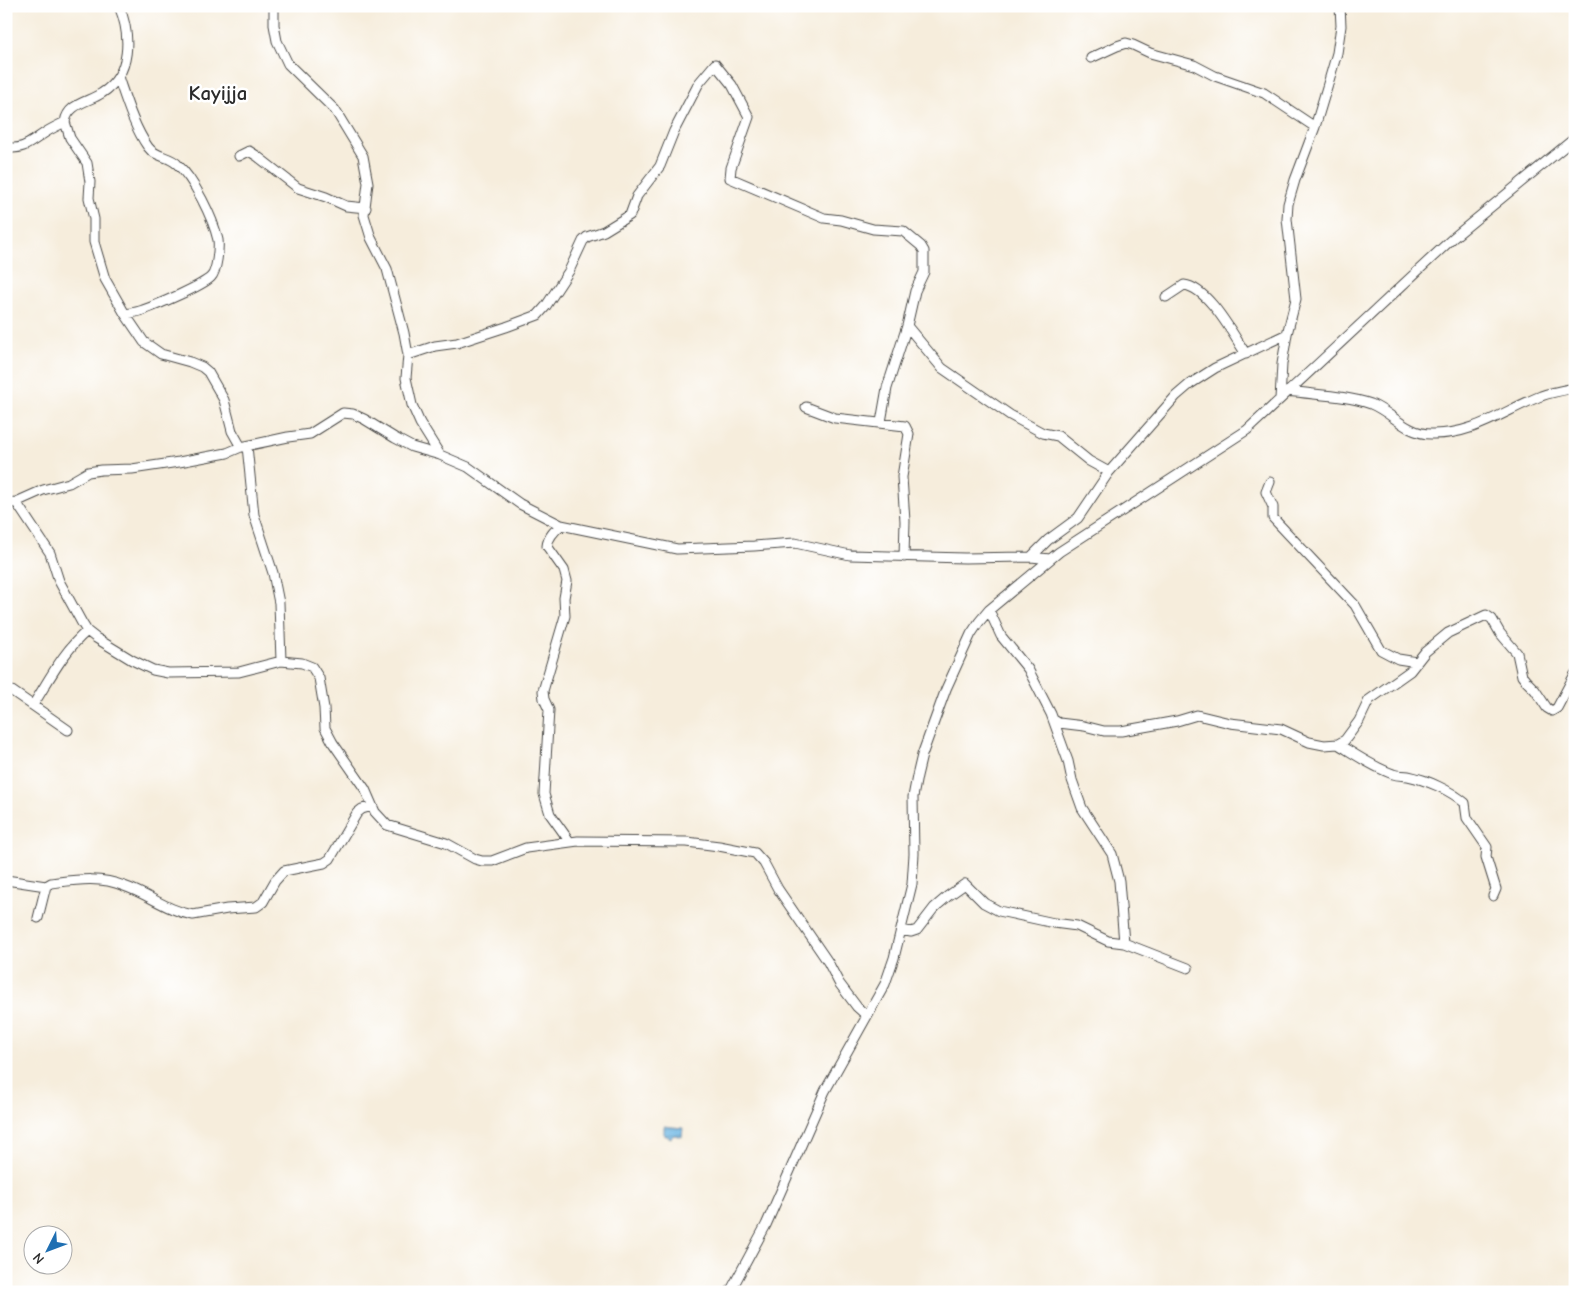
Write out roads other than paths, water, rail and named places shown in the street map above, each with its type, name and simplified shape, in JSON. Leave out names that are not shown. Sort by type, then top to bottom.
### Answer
[{"type":"street","points":[[6,147],[13,149],[24,147],[45,132],[65,122],[70,111],[92,97],[101,95],[118,77],[126,62],[127,43],[123,17],[119,6]]},
{"type":"street","points":[[274,6],[274,24],[277,41],[288,64],[335,110],[363,156],[368,183],[364,215],[371,238],[387,269],[404,333],[408,355],[406,378],[412,405],[420,423],[440,455]]},
{"type":"street","points":[[1280,399],[1282,364],[1296,299],[1287,219],[1288,204],[1294,180],[1315,127],[1336,53],[1341,26],[1340,6]]},
{"type":"street","points":[[1091,58],[1126,43],[1133,45],[1150,53],[1194,65],[1215,76],[1264,93],[1315,127]]},
{"type":"street","points":[[408,355],[435,346],[457,343],[538,315],[569,271],[583,241],[587,237],[604,231],[630,215],[637,196],[660,166],[674,131],[699,83],[715,64],[732,85],[749,117],[731,168],[730,178],[824,218],[841,220],[873,229],[903,231],[922,246],[924,251],[924,272],[915,290],[907,326],[888,388],[881,422]]},
{"type":"street","points":[[118,77],[128,108],[147,146],[157,155],[176,163],[191,182],[208,214],[218,242],[216,270],[212,277],[142,311],[125,314]]},
{"type":"street","points":[[65,122],[70,138],[87,163],[90,182],[89,198],[94,219],[94,242],[106,279],[125,314],[144,342],[161,354],[196,364],[208,372],[224,400],[232,431],[244,447],[254,515],[273,572],[279,603],[281,661]]},
{"type":"street","points":[[730,1292],[766,1225],[825,1091],[884,984],[901,930],[912,884],[914,854],[913,797],[922,756],[946,689],[972,634],[989,610],[1050,559],[1247,430],[1453,238],[1575,138]]},
{"type":"street","points":[[239,156],[249,151],[298,188],[346,206],[366,208]]},
{"type":"street","points":[[1166,298],[1184,285],[1191,286],[1226,321],[1246,354]]},
{"type":"street","points":[[907,326],[942,368],[1010,415],[1043,433],[1058,436],[1089,461],[1109,472]]},
{"type":"street","points":[[1031,557],[1048,540],[1078,518],[1109,472],[1176,396],[1190,384],[1215,368],[1287,334]]},
{"type":"street","points":[[1288,391],[1336,396],[1372,405],[1390,415],[1404,426],[1417,432],[1451,434],[1475,428],[1543,395],[1575,388]]},
{"type":"street","points":[[806,407],[835,418],[905,426],[909,434],[902,476],[905,521],[904,557]]},
{"type":"street","points":[[6,503],[16,502],[43,490],[69,483],[88,472],[132,469],[179,462],[310,434],[343,413],[353,414],[364,419],[412,447],[440,455],[468,468],[520,504],[561,525],[677,549],[746,547],[795,543],[850,555],[966,558],[1031,557],[1050,559]]},
{"type":"street","points":[[1270,482],[1266,492],[1273,507],[1273,518],[1355,605],[1380,650],[1398,659],[1416,662]]},
{"type":"street","points":[[16,502],[50,553],[58,581],[66,598],[87,631],[132,660],[153,670],[168,673],[239,672],[281,661],[302,663],[312,667],[316,672],[324,708],[325,728],[333,743],[365,789],[375,812],[387,825],[446,843],[482,861],[492,860],[517,850],[588,841],[687,842],[755,853],[764,863],[778,889],[828,962],[839,983],[857,1007],[867,1016]]},
{"type":"street","points":[[561,525],[553,533],[547,546],[564,570],[567,581],[564,598],[565,616],[543,691],[549,710],[544,794],[550,814],[570,842]]},
{"type":"street","points":[[989,610],[1001,636],[1028,669],[1054,720],[1082,808],[1112,854],[1119,881],[1124,943]]},
{"type":"street","points":[[1054,720],[1059,723],[1104,731],[1121,731],[1177,721],[1197,715],[1230,723],[1281,729],[1309,742],[1324,745],[1338,744],[1345,740],[1359,721],[1369,700],[1410,671],[1425,652],[1448,633],[1486,615],[1492,618],[1500,633],[1517,653],[1522,676],[1535,690],[1547,708],[1552,711],[1557,708],[1575,674]]},
{"type":"street","points":[[33,705],[67,652],[78,638],[87,631]]},
{"type":"street","points":[[6,691],[12,691],[68,730]]},
{"type":"street","points":[[1338,744],[1385,771],[1436,786],[1464,803],[1467,818],[1487,847],[1486,857],[1496,889],[1493,896]]},
{"type":"street","points":[[6,880],[46,886],[51,883],[83,879],[112,882],[124,885],[174,910],[193,915],[227,909],[251,909],[263,902],[275,881],[284,871],[324,863],[330,859],[357,813],[362,809],[372,806]]},
{"type":"street","points":[[901,930],[911,932],[917,930],[934,908],[965,884],[984,903],[999,911],[1077,926],[1108,942],[1124,943],[1188,968]]},
{"type":"street","points":[[38,918],[46,886]]},
{"type":"water","points":[[664,1126],[683,1128],[682,1137],[674,1135],[671,1138],[664,1135]]},
{"type":"district","name":"Kayijja","points":[[218,93]]}]
